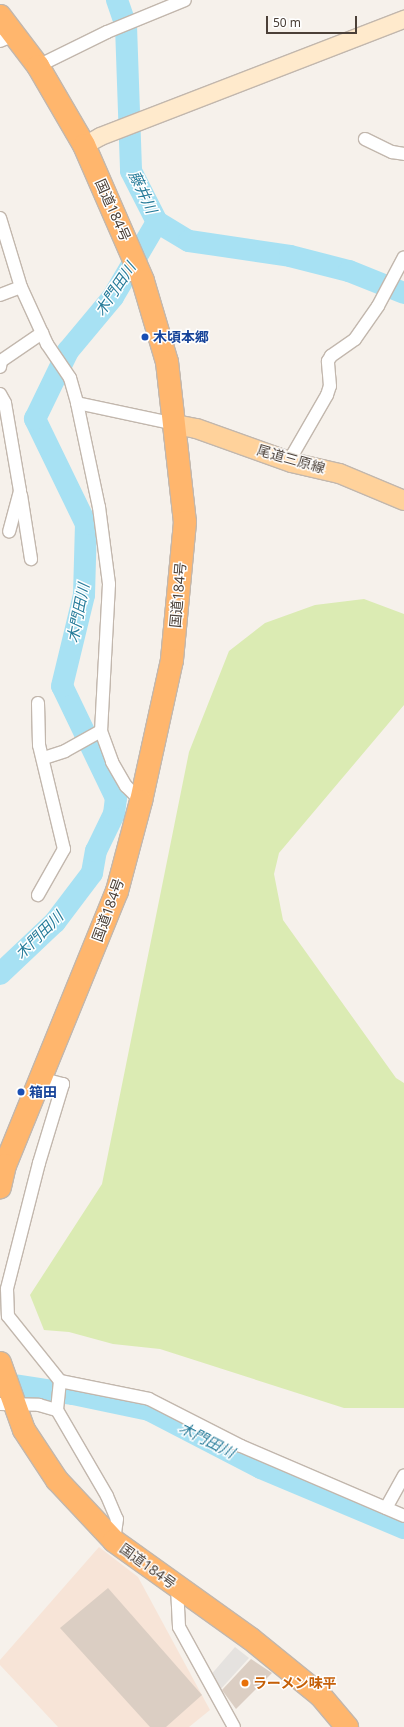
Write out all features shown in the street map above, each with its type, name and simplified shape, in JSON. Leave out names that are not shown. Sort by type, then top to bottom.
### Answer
[{"type":"highway","name":"国道184号","points":[[0,16],[8,38],[38,66],[92,140],[143,281],[167,362],[176,424],[185,522],[172,660],[141,801],[117,891],[40,1078],[2,1165],[0,1187]]},
{"type":"highway","name":"国道184号","points":[[1,1365],[8,1403],[24,1430],[57,1480],[114,1541],[251,1639],[320,1695],[347,1727]]},
{"type":"main road","name":"尾道三原線","points":[[176,424],[196,428],[291,462],[339,473],[404,500]]},
{"type":"street","points":[[38,66],[107,32],[185,0]]},
{"type":"street","points":[[92,140],[404,20]]},
{"type":"street","points":[[365,139],[392,152],[404,154]]},
{"type":"street","points":[[0,218],[21,287],[54,356],[70,378],[77,403],[99,507],[109,584],[101,732],[112,762],[126,786],[141,801]]},
{"type":"street","points":[[291,462],[293,454],[327,395],[330,386],[328,361],[331,356],[355,339],[378,306],[403,261]]},
{"type":"street","points":[[0,295],[21,287]]},
{"type":"street","points":[[0,367],[1,361],[42,333]]},
{"type":"street","points":[[0,394],[5,403],[31,560]]},
{"type":"street","points":[[77,403],[176,424]]},
{"type":"street","points":[[9,532],[20,491]]},
{"type":"street","points":[[38,703],[39,745],[44,758],[64,849],[38,895]]},
{"type":"street","points":[[44,758],[65,751],[101,732]]},
{"type":"street","points":[[40,1078],[63,1084],[39,1162],[7,1289],[8,1316],[60,1381],[149,1399],[241,1446],[404,1516]]},
{"type":"street","points":[[60,1381],[58,1410],[107,1496],[117,1519],[114,1541]]},
{"type":"street","points":[[8,1403],[39,1405],[58,1410]]},
{"type":"street","points":[[386,1508],[404,1476]]},
{"type":"street","points":[[177,1587],[179,1627],[234,1727]]},
{"type":"shaded area","points":[[99,1547],[138,1577],[210,1710],[189,1727],[58,1727],[0,1665],[0,1660]]},
{"type":"shaded area","points":[[235,1647],[249,1658],[219,1691],[209,1677]]},
{"type":"green space","points":[[364,599],[404,614],[404,705],[279,853],[274,874],[283,920],[396,1078],[404,1083],[404,1408],[344,1408],[160,1349],[113,1344],[69,1332],[44,1330],[30,1295],[102,1184],[189,752],[229,651],[265,623],[315,605]]},
{"type":"building","points":[[108,1588],[202,1695],[166,1727],[150,1727],[60,1628]]},
{"type":"building","name":"ラーメン味平","points":[[251,1659],[272,1673],[236,1709],[222,1690]]},
{"type":"waterway","name":"藤井川","points":[[117,0],[126,26],[131,171],[157,222],[189,241],[290,256],[349,271],[404,293]]},
{"type":"waterway","name":"木門田川","points":[[0,974],[55,922],[92,873],[96,851],[114,814],[116,798],[62,686],[84,595],[86,524],[35,419],[68,351],[113,297],[157,222]]},
{"type":"waterway","name":"木門田川","points":[[0,1383],[73,1394],[149,1410],[261,1468],[404,1528]]},
{"type":"place","name":"木頃本郷","points":[[145,337]]},
{"type":"place","name":"箱田","points":[[21,1092]]},
{"type":"place","name":"ラーメン味平","points":[[245,1683]]}]
